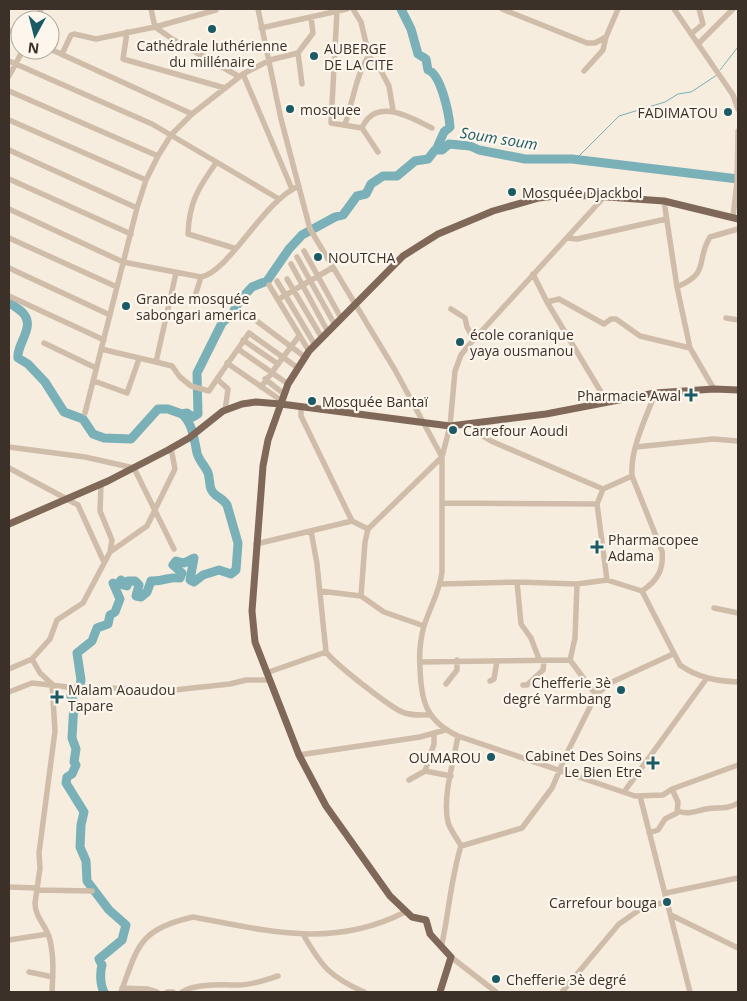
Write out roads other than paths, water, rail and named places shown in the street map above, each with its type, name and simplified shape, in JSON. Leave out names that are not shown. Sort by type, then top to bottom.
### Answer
[{"type":"main road","points":[[440,992],[451,957],[442,944],[430,934],[426,920],[412,917],[390,896],[326,806],[299,755],[256,642],[252,611],[263,466],[268,440],[282,399],[288,384],[307,354],[403,256],[438,234],[493,211],[539,198],[563,195],[605,196],[664,202],[735,218]]},
{"type":"main road","points":[[9,524],[101,485],[189,438],[225,410],[242,404],[282,399],[300,407],[450,426],[546,414],[655,393],[714,388],[738,390]]},
{"type":"street","points":[[151,9],[155,27],[241,75],[292,189]]},
{"type":"street","points":[[192,114],[62,54],[71,35],[74,34],[81,34],[92,39],[155,27],[217,9]]},
{"type":"street","points":[[258,9],[281,119],[310,229],[395,370],[442,457]]},
{"type":"street","points":[[261,28],[348,9]]},
{"type":"street","points":[[353,9],[361,22],[369,56],[386,80],[393,110]]},
{"type":"street","points":[[502,9],[587,43],[596,43],[606,37]]},
{"type":"street","points":[[584,71],[601,53],[618,9]]},
{"type":"street","points":[[674,9],[733,95],[738,109]]},
{"type":"street","points":[[691,34],[703,24],[699,9]]},
{"type":"street","points":[[698,44],[733,9]]},
{"type":"street","points":[[336,11],[331,123],[362,128],[378,152]]},
{"type":"street","points":[[85,413],[137,208],[146,180],[158,156],[171,136],[192,114],[241,75],[270,60],[298,53],[313,33],[310,16]]},
{"type":"street","points":[[127,32],[123,60],[225,88]]},
{"type":"street","points":[[298,53],[302,84]]},
{"type":"street","points":[[345,124],[359,77],[369,56]]},
{"type":"street","points":[[9,76],[18,60]]},
{"type":"street","points":[[9,61],[87,94],[171,136],[278,198]]},
{"type":"street","points":[[9,91],[158,156]]},
{"type":"street","points":[[362,128],[368,119],[375,114],[393,110],[432,128]]},
{"type":"street","points":[[9,120],[146,180]]},
{"type":"street","points":[[735,218],[738,130]]},
{"type":"street","points":[[9,150],[137,208]]},
{"type":"street","points":[[216,163],[199,187],[193,200],[188,234],[234,248]]},
{"type":"street","points":[[9,179],[131,234]]},
{"type":"street","points":[[9,209],[123,262],[201,277],[207,275],[226,260],[234,248],[278,198],[299,186]]},
{"type":"street","points":[[605,196],[474,340],[457,363],[450,426],[442,457],[441,584],[424,626],[420,662],[421,695],[430,715],[445,730],[458,736],[560,772],[640,796],[663,795],[672,789],[738,765]]},
{"type":"street","points":[[664,202],[677,287],[690,348],[714,388]]},
{"type":"street","points":[[567,238],[578,239],[666,219]]},
{"type":"street","points":[[677,287],[697,275],[702,267],[704,252],[710,236],[738,229]]},
{"type":"street","points":[[9,238],[117,287]]},
{"type":"street","points":[[304,251],[341,318]]},
{"type":"street","points":[[297,257],[335,325]]},
{"type":"street","points":[[291,264],[328,332]]},
{"type":"street","points":[[9,268],[110,316]]},
{"type":"street","points":[[278,300],[293,289],[332,268]]},
{"type":"street","points":[[156,362],[176,273]]},
{"type":"street","points":[[533,274],[547,302],[607,402]]},
{"type":"street","points":[[196,293],[201,277]]},
{"type":"street","points":[[287,279],[322,338]]},
{"type":"street","points":[[277,281],[315,345]]},
{"type":"street","points":[[269,285],[299,336],[307,354]]},
{"type":"street","points":[[9,296],[104,340]]},
{"type":"street","points":[[547,302],[559,298],[604,324],[611,319],[616,319],[640,336],[690,348]]},
{"type":"street","points":[[451,309],[466,318],[467,327],[474,340]]},
{"type":"street","points":[[726,318],[738,320]]},
{"type":"street","points":[[258,322],[291,346],[307,354]]},
{"type":"street","points":[[102,349],[172,366],[184,381],[201,391],[209,391],[243,340],[251,333],[298,368]]},
{"type":"street","points":[[261,386],[299,336]]},
{"type":"street","points":[[243,340],[278,364]]},
{"type":"street","points":[[44,343],[96,368]]},
{"type":"street","points":[[238,349],[288,384]]},
{"type":"street","points":[[94,381],[127,393],[139,359]]},
{"type":"street","points":[[227,363],[282,399]]},
{"type":"street","points":[[217,379],[228,389],[225,410]]},
{"type":"street","points":[[265,379],[282,399]]},
{"type":"street","points":[[642,591],[654,583],[660,574],[663,562],[662,551],[632,476],[631,466],[655,393]]},
{"type":"street","points":[[300,407],[302,416],[352,521],[368,529]]},
{"type":"street","points":[[474,423],[476,432],[491,441],[603,489]]},
{"type":"street","points":[[636,447],[713,439],[738,441]]},
{"type":"street","points":[[9,447],[85,457],[134,468],[157,509],[174,549]]},
{"type":"street","points":[[9,669],[32,659],[50,639],[57,620],[83,603],[110,552],[125,540],[142,531],[157,509],[176,469],[172,453],[168,450]]},
{"type":"street","points":[[361,596],[365,542],[368,529],[442,457]]},
{"type":"street","points":[[9,468],[78,505],[104,562]]},
{"type":"street","points":[[607,580],[597,504],[603,489],[632,476]]},
{"type":"street","points":[[101,485],[100,511],[112,540],[110,552]]},
{"type":"street","points":[[442,503],[597,504]]},
{"type":"street","points":[[256,544],[352,521]]},
{"type":"street","points":[[312,531],[326,652],[401,712],[414,715],[430,715]]},
{"type":"street","points":[[441,584],[517,582],[577,584],[607,580],[642,591],[673,654],[686,669],[707,678],[738,682]]},
{"type":"street","points":[[517,582],[522,624],[531,638],[541,660],[543,670],[527,685],[522,685]]},
{"type":"street","points":[[577,584],[575,638],[570,660],[596,695]]},
{"type":"street","points":[[320,591],[361,596],[384,612],[424,626]]},
{"type":"street","points":[[714,608],[738,614]]},
{"type":"street","points":[[9,692],[32,683],[174,690],[230,684],[268,677],[326,652]]},
{"type":"street","points":[[461,846],[522,828],[552,788],[566,753],[596,695],[610,683],[673,654]]},
{"type":"street","points":[[32,659],[40,673],[52,684],[55,731],[39,853],[40,868],[35,909],[48,934],[53,977],[52,992]]},
{"type":"street","points":[[420,662],[457,660],[570,660]]},
{"type":"street","points":[[446,684],[457,670],[457,660]]},
{"type":"street","points":[[490,682],[494,679],[497,661]]},
{"type":"street","points":[[624,792],[707,678]]},
{"type":"street","points":[[299,755],[434,734],[445,730]]},
{"type":"street","points":[[409,780],[424,771],[434,744],[434,734]]},
{"type":"street","points":[[442,944],[450,909],[454,870],[461,846],[448,824],[447,814],[450,776],[458,736]]},
{"type":"street","points":[[424,771],[450,776]]},
{"type":"street","points":[[672,789],[678,802],[678,811]]},
{"type":"street","points":[[640,796],[690,992]]},
{"type":"street","points":[[649,833],[658,830],[665,819],[678,811],[693,813],[707,809],[721,810],[738,803]]},
{"type":"street","points":[[666,893],[738,878]]},
{"type":"street","points":[[9,887],[92,891]]},
{"type":"street","points":[[562,992],[619,924],[645,906],[668,902]]},
{"type":"street","points":[[157,992],[147,989],[122,990],[138,947],[147,936],[186,918],[193,917],[302,934],[331,935],[363,929],[405,912]]},
{"type":"street","points":[[671,915],[738,948]]},
{"type":"street","points":[[9,940],[48,934]]},
{"type":"street","points":[[302,934],[333,976],[340,982],[364,992]]},
{"type":"street","points":[[451,957],[496,992]]},
{"type":"street","points":[[28,972],[53,977]]},
{"type":"street","points":[[182,992],[191,987],[204,988],[225,983],[242,985],[278,976]]},
{"type":"street","points":[[167,992],[173,992]]},
{"type":"waterway","points":[[401,9],[411,29],[418,54],[426,59],[428,70],[437,79],[446,104],[450,127],[444,132],[436,150]]},
{"type":"waterway","points":[[720,70],[738,47]]},
{"type":"waterway","points":[[576,159],[619,116],[665,102],[678,94],[691,92],[717,75]]},
{"type":"waterway","name":"Soum soum","points":[[104,992],[101,978],[102,965],[99,959],[122,940],[126,925],[109,910],[87,881],[86,861],[80,847],[81,825],[84,812],[66,783],[67,777],[72,774],[76,765],[74,762],[76,749],[72,738],[74,703],[71,696],[79,690],[81,680],[77,653],[92,641],[97,628],[108,624],[110,615],[115,612],[120,599],[113,583],[117,585],[121,580],[123,585],[127,586],[128,581],[135,581],[139,585],[136,596],[141,597],[147,592],[151,581],[180,578],[182,573],[173,565],[176,561],[184,563],[194,558],[190,580],[194,582],[203,575],[219,570],[231,574],[236,570],[238,543],[227,505],[211,489],[208,473],[197,453],[191,427],[182,414],[187,413],[193,417],[198,414],[197,373],[222,323],[232,314],[240,300],[252,287],[267,281],[289,249],[302,235],[335,217],[343,215],[357,196],[366,194],[371,184],[383,176],[397,176],[415,161],[428,159],[435,150],[442,150],[449,144],[470,146],[479,150],[525,159],[572,159],[738,179]]},
{"type":"waterway","points":[[9,302],[22,312],[26,317],[27,323],[18,358],[28,364],[45,382],[64,412],[83,419],[93,434],[104,438],[131,439],[158,409],[168,409],[182,414]]},
{"type":"place","name":"Cathédrale luthérienne du millénaire","points":[[212,29]]},
{"type":"place","name":"AUBERGE DE LA CITE","points":[[314,56]]},
{"type":"place","name":"mosquee","points":[[290,109]]},
{"type":"place","name":"FADIMATOU","points":[[728,112]]},
{"type":"place","name":"Mosquée Djackbol","points":[[512,192]]},
{"type":"place","name":"NOUTCHA","points":[[318,257]]},
{"type":"place","name":"Grande mosquée sabongari america","points":[[126,306]]},
{"type":"place","name":"école coranique yaya ousmanou","points":[[460,342]]},
{"type":"place","name":"Pharmacie Awal","points":[[691,395]]},
{"type":"place","name":"Mosquée Bantaï","points":[[312,401]]},
{"type":"place","name":"Carrefour Aoudi","points":[[453,430]]},
{"type":"place","name":"Pharmacopee Adama","points":[[597,547]]},
{"type":"place","name":"Chefferie 3è degré Yarmbang","points":[[621,690]]},
{"type":"place","name":"Malam Aoaudou Tapare","points":[[57,697]]},
{"type":"place","name":"OUMAROU","points":[[491,757]]},
{"type":"place","name":"Cabinet Des Soins Le Bien Etre","points":[[653,763]]},
{"type":"place","name":"Carrefour bouga","points":[[667,902]]},
{"type":"place","name":"Chefferie 3è degré","points":[[496,979]]}]
